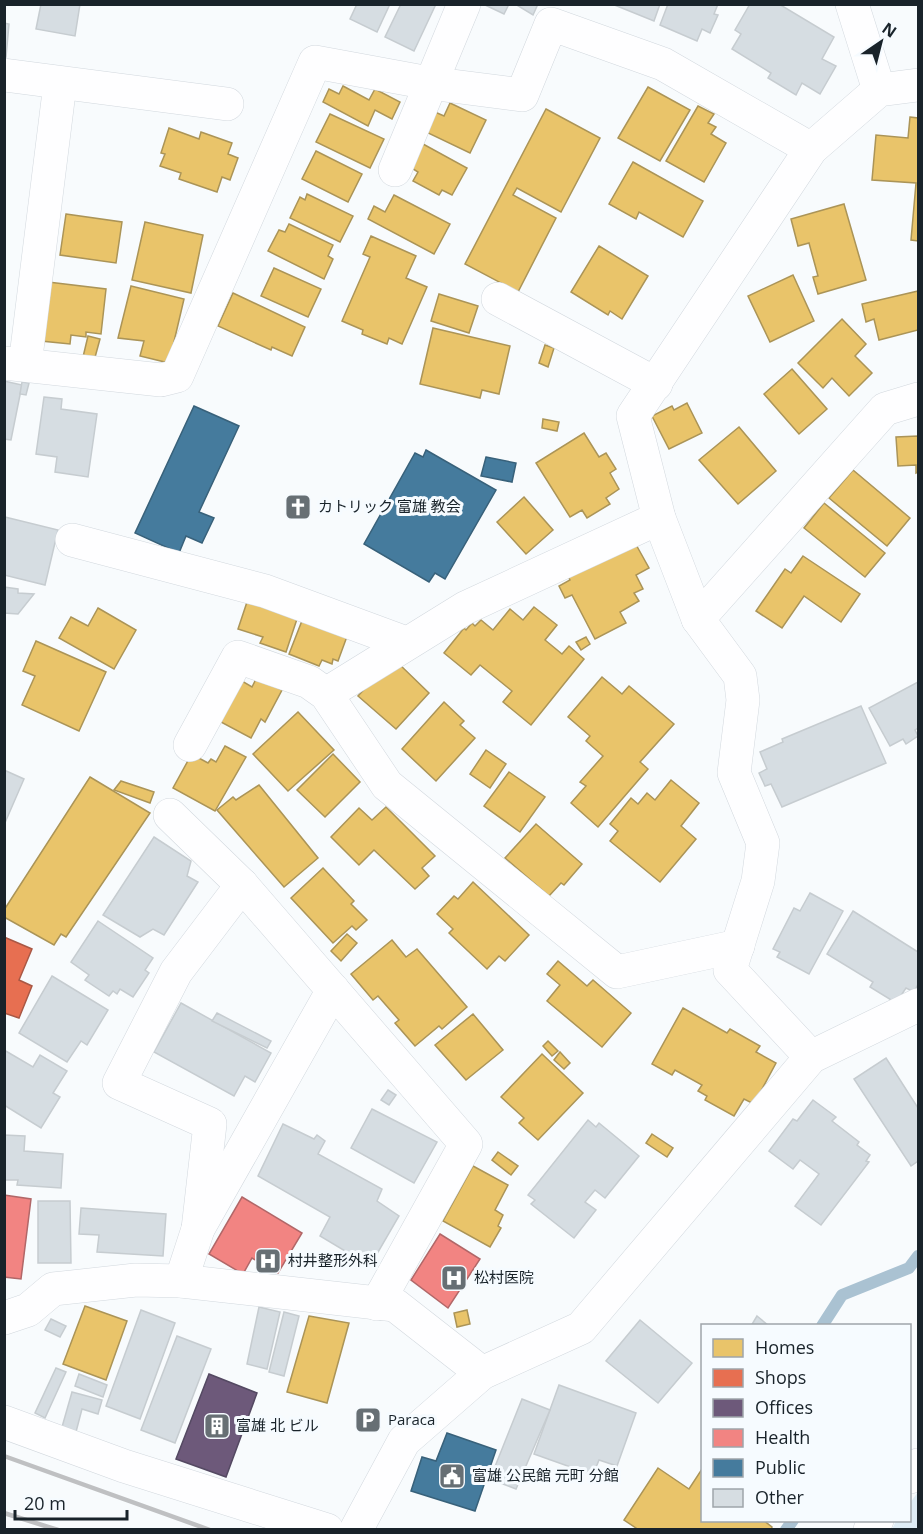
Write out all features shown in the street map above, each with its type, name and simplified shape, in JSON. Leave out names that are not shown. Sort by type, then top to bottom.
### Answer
[{"type":"street","points":[[394,170],[464,4]]},
{"type":"street","points":[[852,4],[879,90]]},
{"type":"street","points":[[60,84],[15,364],[161,380],[177,376],[315,62],[429,83],[522,95],[550,24],[663,64],[811,149]]},
{"type":"street","points":[[4,75],[227,104]]},
{"type":"street","points":[[811,1057],[730,970],[758,881],[763,843],[734,773],[743,699],[740,676],[698,619],[659,518],[633,416],[811,149],[879,90],[918,85]]},
{"type":"street","points":[[498,299],[656,384]]},
{"type":"street","points":[[698,619],[885,410],[918,399]]},
{"type":"street","points":[[326,694],[465,608],[659,518]]},
{"type":"street","points":[[72,540],[265,591],[406,643]]},
{"type":"street","points":[[190,745],[238,657],[309,682],[326,694],[387,785],[617,972],[738,946]]},
{"type":"street","points":[[170,815],[242,885],[466,1144],[377,1304]]},
{"type":"street","points":[[182,1281],[198,1229],[210,1124],[119,1083],[176,972],[242,885]]},
{"type":"street","points":[[198,1229],[333,990]]},
{"type":"street","points":[[356,1530],[404,1441],[482,1373],[580,1328],[811,1057],[918,1005]]},
{"type":"street","points":[[4,1318],[28,1310],[53,1289],[136,1280],[182,1281],[395,1305],[482,1373]]},
{"type":"street","points":[[4,1422],[124,1466],[327,1530]]},
{"type":"shaded area","points":[[918,1492],[918,1529],[892,1529],[896,1522],[911,1522],[911,1502]]},
{"type":"building: Homes","points":[[343,86],[369,100],[375,89],[400,102],[392,119],[375,110],[368,126],[323,102],[329,89],[339,94]]},
{"type":"building: Homes","points":[[648,87],[690,110],[660,161],[618,138]]},
{"type":"building: Homes","points":[[450,103],[486,120],[470,153],[426,132],[435,112],[444,116]]},
{"type":"building: Homes","points":[[698,106],[714,114],[708,123],[716,127],[711,134],[726,143],[704,182],[666,161]]},
{"type":"building: Homes","points":[[546,109],[600,138],[561,212],[517,188],[513,195],[556,218],[518,292],[465,264]]},
{"type":"building: Homes","points":[[330,114],[384,139],[370,168],[316,142]]},
{"type":"building: Homes","points":[[910,117],[918,118],[918,241],[911,240],[916,183],[872,180],[876,135],[908,138]]},
{"type":"building: Homes","points":[[169,128],[199,139],[201,132],[232,143],[228,154],[238,158],[230,180],[222,177],[217,192],[179,179],[181,173],[160,166],[165,154],[161,153]]},
{"type":"building: Homes","points":[[423,144],[467,168],[452,195],[442,190],[439,195],[413,181],[418,172],[410,167]]},
{"type":"building: Homes","points":[[316,151],[362,174],[348,202],[302,179]]},
{"type":"building: Homes","points":[[633,162],[703,201],[683,237],[639,212],[636,219],[609,204]]},
{"type":"building: Homes","points":[[307,194],[353,216],[340,242],[290,218],[300,197],[305,200]]},
{"type":"building: Homes","points":[[394,195],[450,224],[434,254],[368,219],[374,206],[385,212]]},
{"type":"building: Homes","points":[[844,204],[866,280],[818,294],[813,277],[818,276],[809,243],[798,246],[791,219]]},
{"type":"building: Homes","points":[[66,214],[122,222],[116,263],[60,255]]},
{"type":"building: Homes","points":[[145,222],[203,235],[191,293],[132,280]]},
{"type":"building: Homes","points":[[289,224],[333,245],[328,256],[333,259],[324,279],[268,251],[279,230],[285,232]]},
{"type":"building: Homes","points":[[371,236],[416,256],[406,278],[427,287],[402,344],[389,338],[387,344],[362,334],[363,330],[342,321],[370,257],[363,254]]},
{"type":"building: Homes","points":[[599,246],[648,276],[622,319],[610,311],[608,315],[571,292]]},
{"type":"building: Homes","points":[[274,268],[321,289],[308,317],[261,296]]},
{"type":"building: Homes","points":[[793,275],[814,321],[770,342],[748,296]]},
{"type":"building: Homes","points":[[48,282],[106,289],[101,334],[86,332],[86,337],[71,335],[70,344],[41,341]]},
{"type":"building: Homes","points":[[131,286],[184,299],[169,363],[140,356],[144,341],[118,338]]},
{"type":"building: Homes","points":[[918,291],[918,330],[879,340],[874,319],[866,322],[862,304]]},
{"type":"building: Homes","points":[[233,293],[305,327],[292,356],[272,347],[271,350],[218,326]]},
{"type":"building: Homes","points":[[439,294],[478,306],[469,333],[431,321]]},
{"type":"building: Homes","points":[[842,319],[866,344],[855,356],[872,373],[849,396],[832,378],[823,388],[798,363]]},
{"type":"building: Homes","points":[[433,328],[510,346],[499,394],[482,390],[480,398],[420,384]]},
{"type":"building: Homes","points":[[88,336],[100,339],[94,361],[83,357]]},
{"type":"building: Homes","points":[[545,345],[554,348],[548,367],[539,363]]},
{"type":"building: Homes","points":[[792,369],[827,409],[799,434],[764,394]]},
{"type":"building: Homes","points":[[687,403],[702,433],[669,449],[652,416],[672,406],[674,410]]},
{"type":"building: Homes","points":[[543,419],[559,422],[557,431],[542,428]]},
{"type":"building: Homes","points":[[739,427],[776,471],[738,504],[699,460]]},
{"type":"building: Homes","points":[[584,433],[599,457],[606,453],[616,469],[610,473],[619,489],[606,498],[610,504],[587,518],[582,510],[570,517],[536,463]]},
{"type":"building: Homes","points":[[918,436],[918,472],[916,473],[916,465],[898,466],[896,437]]},
{"type":"building: Homes","points":[[853,470],[910,518],[887,546],[829,498]]},
{"type":"building: Homes","points":[[524,497],[553,530],[526,554],[497,522]]},
{"type":"building: Homes","points":[[824,503],[885,553],[865,577],[804,528]]},
{"type":"building: Homes","points":[[634,541],[649,568],[636,575],[643,589],[634,593],[639,601],[620,612],[626,623],[595,639],[572,595],[565,598],[559,586],[570,580],[568,576]]},
{"type":"building: Homes","points":[[803,556],[860,594],[841,622],[804,596],[782,628],[756,611],[785,569],[791,573]]},
{"type":"building: Homes","points":[[249,596],[299,613],[286,652],[260,643],[263,637],[238,629]]},
{"type":"building: Homes","points":[[534,607],[557,625],[545,640],[562,654],[569,646],[584,659],[531,725],[503,702],[512,691],[480,665],[471,675],[444,653],[464,628],[466,630],[472,623],[475,626],[481,620],[493,630],[510,609],[523,620]]},
{"type":"building: Homes","points":[[98,608],[136,630],[114,669],[59,638],[71,617],[88,626]]},
{"type":"building: Homes","points":[[305,613],[349,631],[338,661],[333,659],[332,664],[322,660],[319,666],[289,654]]},
{"type":"building: Homes","points":[[586,637],[590,644],[581,650],[576,642]]},
{"type":"building: Homes","points":[[36,641],[106,672],[79,731],[22,705],[35,676],[23,671]]},
{"type":"building: Homes","points":[[398,663],[429,693],[396,729],[358,696],[383,669]]},
{"type":"building: Homes","points":[[257,677],[282,690],[265,722],[261,719],[251,738],[219,721],[242,681],[252,687]]},
{"type":"building: Homes","points":[[602,677],[622,694],[629,686],[674,724],[640,762],[648,769],[598,827],[571,803],[586,786],[580,782],[603,756],[586,741],[590,736],[568,717]]},
{"type":"building: Homes","points":[[444,702],[464,721],[460,725],[475,738],[436,781],[402,749]]},
{"type":"building: Homes","points":[[298,712],[334,750],[288,791],[253,754]]},
{"type":"building: Homes","points":[[225,746],[246,757],[215,811],[173,788],[190,757],[197,757],[208,763],[211,759],[216,762]]},
{"type":"building: Homes","points":[[486,750],[506,764],[490,788],[470,774]]},
{"type":"building: Homes","points":[[333,754],[360,782],[325,817],[297,790]]},
{"type":"building: Homes","points":[[509,772],[545,797],[520,832],[484,806]]},
{"type":"building: Homes","points":[[90,777],[150,813],[66,937],[61,934],[54,945],[4,917],[4,910]]},
{"type":"building: Homes","points":[[671,780],[699,803],[681,826],[696,839],[660,882],[610,841],[618,831],[610,824],[631,798],[638,804],[647,793],[655,800]]},
{"type":"building: Homes","points":[[121,781],[154,792],[150,803],[114,790]]},
{"type":"building: Homes","points":[[259,785],[318,858],[284,887],[217,810],[233,797],[236,800]]},
{"type":"building: Homes","points":[[386,807],[435,856],[422,868],[429,876],[415,889],[374,850],[359,865],[331,837],[359,808],[372,820]]},
{"type":"building: Homes","points":[[536,824],[582,864],[564,885],[561,883],[549,896],[505,858]]},
{"type":"building: Homes","points":[[323,868],[354,901],[351,904],[367,920],[356,930],[352,926],[333,943],[291,898]]},
{"type":"building: Homes","points":[[473,882],[529,935],[505,961],[499,956],[487,969],[449,933],[453,929],[437,914],[454,896],[458,899]]},
{"type":"building: Homes","points":[[347,934],[357,943],[341,961],[331,951]]},
{"type":"building: Homes","points":[[392,940],[406,957],[417,949],[467,1007],[442,1029],[439,1026],[415,1046],[395,1023],[399,1020],[378,996],[373,1000],[351,974]]},
{"type":"building: Homes","points":[[558,961],[587,986],[593,980],[631,1013],[602,1047],[547,1001],[560,985],[547,974]]},
{"type":"building: Homes","points":[[683,1008],[727,1033],[730,1029],[760,1046],[756,1052],[776,1063],[754,1104],[744,1099],[734,1116],[705,1100],[707,1096],[698,1091],[702,1085],[675,1070],[672,1075],[652,1064]]},
{"type":"building: Homes","points":[[473,1014],[503,1050],[466,1080],[435,1045]]},
{"type":"building: Homes","points":[[548,1041],[558,1051],[552,1056],[543,1046]]},
{"type":"building: Homes","points":[[560,1052],[570,1063],[564,1069],[554,1060]]},
{"type":"building: Homes","points":[[542,1054],[583,1093],[538,1140],[519,1123],[524,1118],[501,1097]]},
{"type":"building: Homes","points":[[652,1134],[673,1148],[667,1157],[646,1143]]},
{"type":"building: Homes","points":[[498,1152],[518,1166],[511,1175],[492,1160]]},
{"type":"building: Homes","points":[[473,1166],[508,1185],[495,1210],[503,1215],[498,1226],[501,1228],[490,1247],[443,1221]]},
{"type":"building: Homes","points":[[85,1306],[127,1321],[106,1380],[63,1364]]},
{"type":"building: Homes","points":[[467,1310],[470,1324],[457,1327],[454,1313]]},
{"type":"building: Homes","points":[[309,1316],[349,1323],[327,1403],[287,1392]]},
{"type":"building: Homes","points":[[658,1468],[689,1489],[701,1471],[701,1522],[766,1522],[772,1527],[771,1530],[639,1530],[624,1520]]},
{"type":"building: Shops","points":[[4,937],[32,949],[19,980],[32,986],[19,1018],[4,1013]]},
{"type":"building: Offices","name":"富雄 北 ビル","points":[[209,1374],[257,1393],[226,1477],[176,1459]]},
{"type":"building: Health","points":[[4,1195],[31,1199],[21,1279],[4,1277]]},
{"type":"building: Health","points":[[242,1197],[302,1233],[278,1273],[252,1258],[243,1274],[209,1254]]},
{"type":"building: Health","points":[[440,1234],[480,1259],[448,1308],[411,1280]]},
{"type":"building: Public","points":[[194,406],[239,426],[199,512],[214,518],[202,543],[186,536],[179,553],[135,533]]},
{"type":"building: Public","points":[[426,450],[496,490],[445,579],[435,573],[429,582],[364,544],[415,453],[423,457]]},
{"type":"building: Public","points":[[486,457],[516,463],[512,482],[481,476]]},
{"type":"building: Public","name":"富雄 公民館 元町 分館","points":[[447,1433],[496,1450],[475,1511],[411,1491],[422,1457],[436,1461]]},
{"type":"building: Other","points":[[41,4],[80,4],[75,36],[36,29]]},
{"type":"building: Other","points":[[357,4],[390,4],[377,32],[350,19]]},
{"type":"building: Other","points":[[401,4],[436,4],[414,51],[385,37]]},
{"type":"building: Other","points":[[483,4],[509,4],[504,14]]},
{"type":"building: Other","points":[[515,4],[538,4],[533,15]]},
{"type":"building: Other","points":[[612,4],[660,4],[654,21]]},
{"type":"building: Other","points":[[668,4],[718,4],[714,14],[718,15],[710,33],[702,29],[697,41],[660,25]]},
{"type":"building: Other","points":[[750,4],[779,4],[834,37],[822,59],[836,66],[820,94],[802,83],[796,95],[768,78],[771,73],[732,49],[741,34],[735,30]]},
{"type":"building: Other","points":[[4,23],[9,24],[6,57],[4,57]]},
{"type":"building: Other","points":[[4,381],[22,385],[11,440],[4,439]]},
{"type":"building: Other","points":[[22,382],[29,383],[26,395],[20,394]]},
{"type":"building: Other","points":[[44,397],[62,399],[61,409],[97,414],[88,477],[55,472],[57,457],[36,454]]},
{"type":"building: Other","points":[[5,517],[58,530],[45,585],[4,575]]},
{"type":"building: Other","points":[[4,587],[18,589],[18,593],[34,594],[18,614],[4,613]]},
{"type":"building: Other","points":[[918,682],[918,728],[915,730],[918,736],[906,744],[903,739],[890,746],[869,708]]},
{"type":"building: Other","points":[[861,706],[886,763],[782,807],[771,784],[765,786],[759,773],[767,769],[760,752],[783,742],[782,739]]},
{"type":"building: Other","points":[[4,770],[24,779],[4,825]]},
{"type":"building: Other","points":[[154,837],[191,861],[187,876],[198,882],[164,935],[153,929],[140,937],[103,915]]},
{"type":"building: Other","points":[[810,893],[843,911],[809,974],[777,957],[780,952],[773,949],[794,908],[800,911]]},
{"type":"building: Other","points":[[853,911],[918,952],[918,984],[914,992],[906,988],[896,1003],[870,987],[873,982],[827,954]]},
{"type":"building: Other","points":[[98,921],[153,958],[145,970],[149,973],[133,997],[120,989],[117,994],[113,991],[109,996],[85,980],[89,975],[71,962]]},
{"type":"building: Other","points":[[52,976],[108,1010],[87,1045],[81,1041],[67,1062],[19,1033]]},
{"type":"building: Other","points":[[181,1003],[271,1053],[255,1082],[245,1076],[234,1096],[154,1052]]},
{"type":"building: Other","points":[[217,1013],[271,1041],[267,1048],[212,1021]]},
{"type":"building: Other","points":[[4,1050],[33,1067],[40,1055],[67,1071],[53,1093],[60,1097],[41,1128],[4,1105]]},
{"type":"building: Other","points":[[886,1058],[918,1108],[918,1161],[911,1166],[854,1079]]},
{"type":"building: Other","points":[[388,1090],[396,1095],[389,1105],[381,1100]]},
{"type":"building: Other","points":[[813,1100],[836,1117],[832,1121],[859,1142],[857,1145],[870,1155],[866,1161],[869,1162],[821,1225],[795,1206],[819,1174],[800,1160],[793,1169],[769,1151],[793,1119],[797,1121]]},
{"type":"building: Other","points":[[372,1109],[437,1142],[414,1183],[351,1148]]},
{"type":"building: Other","points":[[588,1120],[596,1127],[599,1123],[639,1156],[605,1198],[595,1190],[585,1202],[596,1210],[574,1238],[531,1204],[535,1200],[528,1195]]},
{"type":"building: Other","points":[[283,1124],[314,1139],[317,1135],[325,1141],[318,1154],[382,1189],[377,1201],[399,1216],[370,1266],[320,1236],[330,1217],[258,1176]]},
{"type":"building: Other","points":[[4,1135],[25,1136],[24,1151],[63,1154],[61,1188],[17,1185],[18,1180],[4,1180]]},
{"type":"building: Other","points":[[38,1201],[70,1201],[71,1263],[38,1263]]},
{"type":"building: Other","points":[[81,1208],[166,1214],[163,1256],[97,1252],[99,1235],[79,1234]]},
{"type":"building: Other","points":[[259,1307],[280,1312],[267,1369],[247,1364]]},
{"type":"building: Other","points":[[141,1310],[175,1323],[140,1419],[106,1406]]},
{"type":"building: Other","points":[[284,1312],[299,1316],[284,1376],[269,1372]]},
{"type":"building: Other","points":[[757,1316],[767,1324],[752,1324]]},
{"type":"building: Other","points":[[51,1319],[66,1326],[60,1337],[45,1330]]},
{"type":"building: Other","points":[[640,1320],[692,1363],[658,1403],[606,1361]]},
{"type":"building: Other","points":[[177,1336],[211,1349],[175,1443],[141,1430]]},
{"type":"building: Other","points":[[56,1368],[66,1372],[45,1418],[35,1413]]},
{"type":"building: Other","points":[[79,1374],[107,1385],[103,1397],[75,1386]]},
{"type":"building: Other","points":[[559,1385],[636,1413],[617,1466],[599,1460],[593,1475],[534,1454]]},
{"type":"building: Other","points":[[72,1392],[102,1400],[98,1414],[82,1409],[76,1432],[62,1427]]},
{"type":"building: Other","points":[[522,1399],[550,1410],[516,1489],[490,1479]]},
{"type":"waterway","points":[[823,1324],[842,1295],[909,1268],[918,1256]]},
{"type":"waterway","points":[[786,1530],[792,1522]]},
{"type":"railway","points":[[4,1456],[210,1530]]},
{"type":"railway","points":[[4,1513],[58,1530]]},
{"type":"place","name":"カトリック 富雄 教会","points":[[298,507]]},
{"type":"place","name":"村井整形外科","points":[[268,1261]]},
{"type":"place","name":"松村医院","points":[[454,1278]]},
{"type":"place","name":"Paraca","points":[[368,1420]]},
{"type":"place","name":"富雄 北 ビル","points":[[217,1426]]},
{"type":"place","name":"富雄 公民館 元町 分館","points":[[452,1476]]}]
